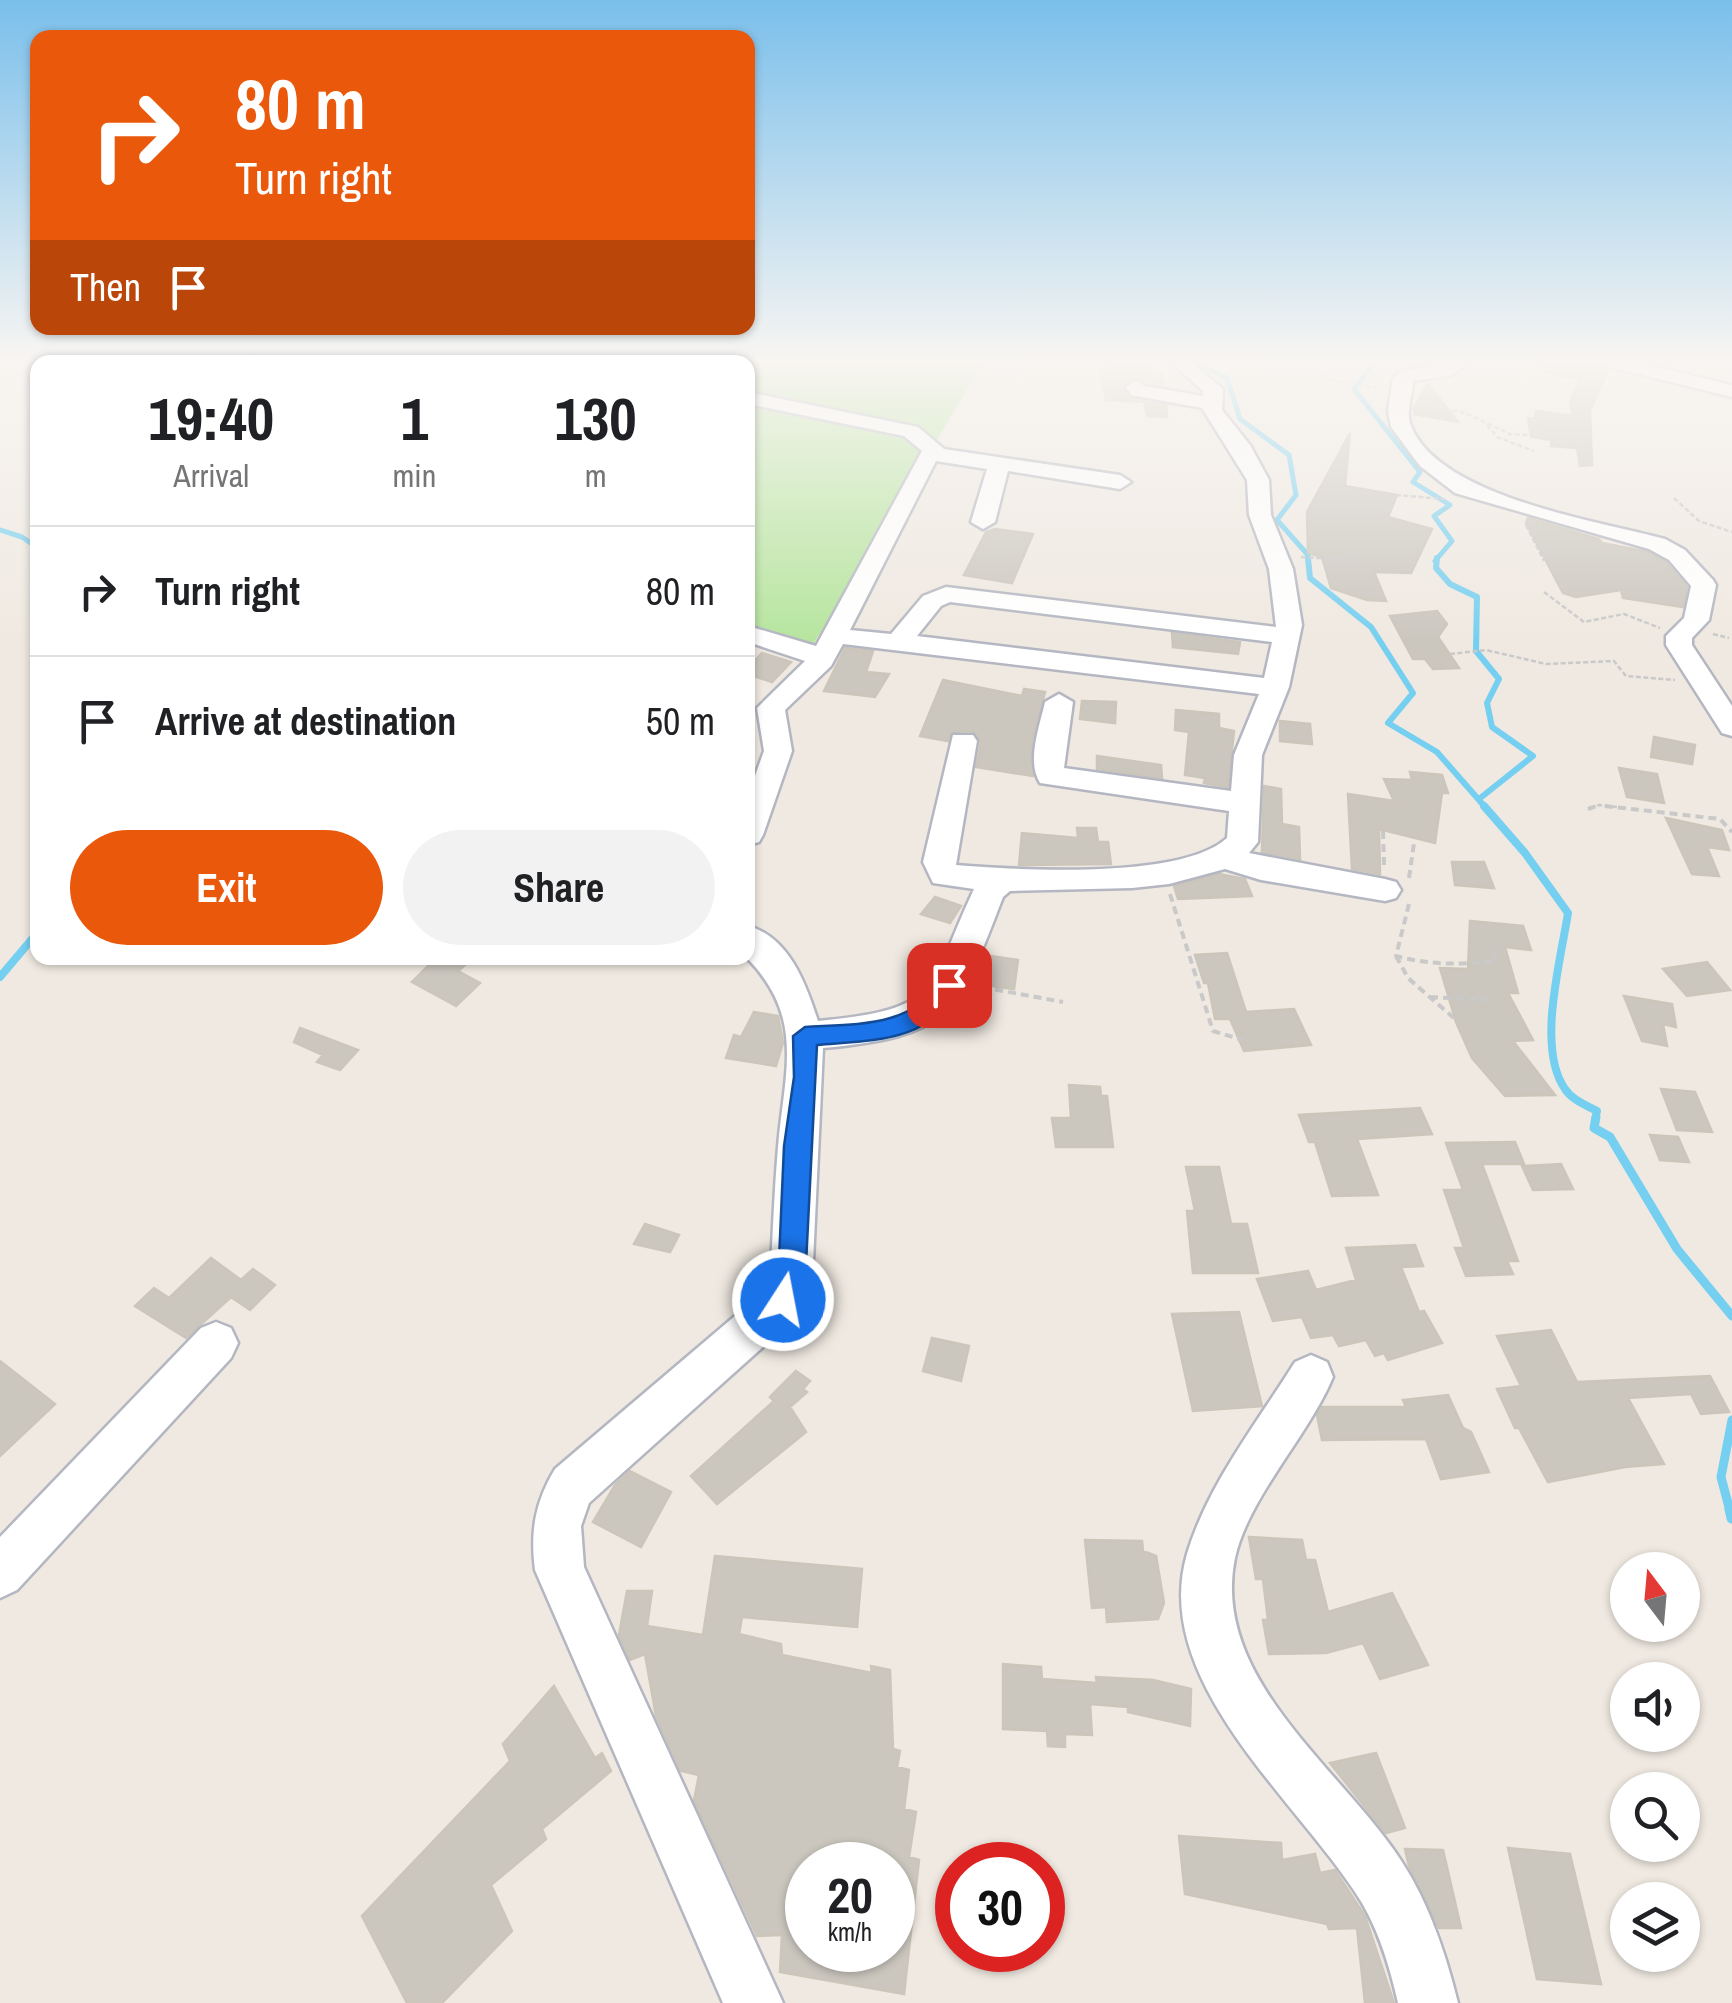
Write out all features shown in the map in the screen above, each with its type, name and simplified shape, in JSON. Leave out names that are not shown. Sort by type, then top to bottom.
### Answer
[{"type":"street","points":[[755,817],[774,767],[777,741],[770,713],[772,705],[822,660],[928,456]]},
{"type":"street","points":[[955,456],[1120,482]]},
{"type":"street","points":[[1228,858],[1242,842],[1251,743],[1275,687],[1288,636],[1285,587],[1260,515],[1254,472],[1244,456]]},
{"type":"street","points":[[1425,456],[1448,479],[1470,492],[1657,544],[1676,555],[1704,584],[1732,586]]},
{"type":"street","points":[[983,522],[998,467],[992,462]]},
{"type":"street","points":[[1704,584],[1696,620],[1682,633],[1679,645],[1732,727]]},
{"type":"street","points":[[899,641],[932,600],[946,594],[1288,636]]},
{"type":"street","points":[[835,635],[877,643],[899,641],[1114,671],[1275,687]]},
{"type":"street","points":[[755,636],[802,649],[822,660]]},
{"type":"street","points":[[1059,702],[1049,754],[1050,776],[1246,803]]},
{"type":"street","points":[[755,735],[777,741]]},
{"type":"street","points":[[964,741],[938,862],[944,875],[1003,880],[1164,874],[1228,858],[1280,873],[1396,892]]},
{"type":"street","points":[[805,1036],[892,1028],[910,1023],[940,1002],[989,891],[1003,880]]},
{"type":"street","points":[[753,2003],[560,1570],[555,1537],[560,1502],[572,1486],[769,1314],[788,1291],[797,1146],[806,1077],[805,1036],[794,990],[755,945]]},
{"type":"street","points":[[0,1573],[216,1344]]},
{"type":"street","points":[[1311,1377],[1220,1530],[1209,1561],[1210,1637],[1231,1686],[1375,1872],[1421,1972],[1428,2003]]},
{"type":"path","points":[[1396,495],[1404,493],[1430,502],[1470,492]]},
{"type":"path","points":[[1674,498],[1678,508],[1713,530],[1732,532]]},
{"type":"path","points":[[1526,509],[1525,524],[1544,560]]},
{"type":"path","points":[[1276,554],[1352,560]]},
{"type":"path","points":[[1544,592],[1584,622],[1624,614],[1682,633]]},
{"type":"path","points":[[1450,654],[1486,650],[1546,664],[1614,661],[1626,676],[1701,680]]},
{"type":"path","points":[[1588,809],[1599,805],[1720,819],[1732,832]]},
{"type":"path","points":[[1384,830],[1396,892]]},
{"type":"path","points":[[1396,892],[1414,844]]},
{"type":"path","points":[[1164,874],[1213,1032],[1244,1040]]},
{"type":"path","points":[[1396,892],[1411,896],[1396,956],[1408,978],[1454,1020]]},
{"type":"path","points":[[1396,956],[1420,963],[1468,965],[1495,960],[1494,950]]},
{"type":"path","points":[[940,1002],[984,1011],[987,988],[1062,1002]]},
{"type":"path","points":[[1430,997],[1490,1000]]},
{"type":"green space","points":[[755,456],[927,456],[814,643],[755,627]]},
{"type":"building","points":[[1337,456],[1348,456],[1345,486],[1397,495],[1388,517],[1432,529],[1411,573],[1374,572],[1386,601],[1367,600],[1331,588],[1322,557],[1308,553],[1307,512]]},
{"type":"building","points":[[1578,456],[1592,456],[1592,465],[1580,466]]},
{"type":"building","points":[[1528,518],[1602,543],[1648,552],[1667,563],[1687,587],[1683,607],[1623,598],[1621,590],[1576,597],[1563,593],[1526,523]]},
{"type":"building","points":[[995,529],[1033,534],[1012,583],[964,575],[986,532]]},
{"type":"building","points":[[1437,611],[1447,624],[1438,637],[1459,668],[1433,669],[1425,659],[1413,659],[1390,616]]},
{"type":"building","points":[[1172,633],[1240,642],[1238,654],[1173,647]]},
{"type":"building","points":[[845,648],[873,651],[866,672],[889,674],[875,697],[824,691]]},
{"type":"building","points":[[762,653],[791,662],[772,682],[755,676],[755,660]]},
{"type":"building","points":[[943,680],[1022,696],[1024,689],[1045,692],[1032,742],[1033,776],[976,767],[981,742],[973,731],[951,732],[948,741],[920,736]]},
{"type":"building","points":[[1082,701],[1116,702],[1115,723],[1080,719]]},
{"type":"building","points":[[1176,710],[1219,714],[1219,728],[1234,731],[1228,787],[1185,775],[1189,732],[1175,730]]},
{"type":"building","points":[[1280,721],[1310,724],[1312,744],[1280,741]]},
{"type":"building","points":[[1654,737],[1695,745],[1692,764],[1651,757]]},
{"type":"building","points":[[1097,756],[1161,765],[1162,778],[1097,769]]},
{"type":"building","points":[[1619,768],[1657,774],[1664,803],[1627,797]]},
{"type":"building","points":[[1410,772],[1442,775],[1448,793],[1442,793],[1435,843],[1379,829],[1380,874],[1352,869],[1348,794],[1394,801],[1384,779],[1412,780]]},
{"type":"building","points":[[1264,786],[1281,789],[1282,824],[1299,827],[1300,859],[1262,852]]},
{"type":"building","points":[[1666,818],[1722,830],[1729,850],[1707,847],[1719,876],[1692,874]]},
{"type":"building","points":[[1077,828],[1096,828],[1098,842],[1108,842],[1111,864],[1019,865],[1022,833],[1078,838]]},
{"type":"building","points":[[1452,862],[1484,862],[1494,888],[1455,885]]},
{"type":"building","points":[[1219,874],[1245,879],[1252,896],[1178,899],[1174,886]]},
{"type":"building","points":[[935,897],[961,906],[950,923],[921,914]]},
{"type":"building","points":[[1470,921],[1523,926],[1531,950],[1505,947],[1518,993],[1508,993],[1533,1040],[1513,1041],[1555,1095],[1505,1096],[1472,1058],[1456,1022],[1440,968],[1468,969]]},
{"type":"building","points":[[1227,953],[1246,1012],[1294,1009],[1311,1045],[1244,1051],[1230,1019],[1215,1019],[1208,983],[1204,983],[1195,955]]},
{"type":"building","points":[[984,955],[1018,960],[1014,989],[985,985],[982,1005],[959,1000]]},
{"type":"building","points":[[1707,962],[1730,990],[1687,996],[1663,969]]},
{"type":"building","points":[[429,965],[465,965],[458,971],[480,983],[456,1006],[412,982]]},
{"type":"building","points":[[1624,996],[1672,1004],[1676,1027],[1663,1024],[1667,1046],[1642,1041]]},
{"type":"building","points":[[754,1012],[778,1016],[783,1043],[776,1066],[726,1058],[734,1035],[741,1037]]},
{"type":"building","points":[[300,1028],[358,1050],[340,1070],[317,1062],[323,1055],[294,1042]]},
{"type":"building","points":[[1069,1085],[1100,1087],[1101,1096],[1107,1096],[1113,1147],[1056,1147],[1052,1118],[1071,1118]]},
{"type":"building","points":[[1661,1089],[1695,1092],[1712,1132],[1677,1130]]},
{"type":"building","points":[[1420,1108],[1432,1134],[1357,1139],[1378,1195],[1332,1196],[1315,1142],[1309,1142],[1299,1115]]},
{"type":"building","points":[[1650,1135],[1678,1137],[1689,1162],[1660,1160]]},
{"type":"building","points":[[1515,1142],[1524,1164],[1482,1164],[1518,1261],[1507,1261],[1513,1274],[1466,1276],[1455,1248],[1464,1248],[1444,1190],[1463,1190],[1446,1143]]},
{"type":"building","points":[[1561,1164],[1573,1189],[1533,1190],[1522,1166]]},
{"type":"building","points":[[1186,1167],[1219,1167],[1231,1224],[1247,1224],[1258,1273],[1193,1273],[1187,1211],[1195,1211]]},
{"type":"building","points":[[645,1224],[679,1235],[670,1252],[634,1244]]},
{"type":"building","points":[[1415,1245],[1423,1266],[1401,1267],[1419,1312],[1424,1311],[1442,1343],[1388,1360],[1384,1353],[1375,1356],[1366,1340],[1339,1346],[1333,1335],[1311,1338],[1302,1317],[1273,1321],[1257,1279],[1308,1271],[1316,1290],[1356,1280],[1346,1248]]},
{"type":"building","points":[[211,1258],[241,1280],[253,1269],[275,1285],[250,1310],[231,1297],[186,1338],[135,1306],[154,1288],[169,1298]]},
{"type":"building","points":[[1239,1312],[1262,1406],[1193,1411],[1172,1314]]},
{"type":"building","points":[[1551,1330],[1577,1382],[1710,1376],[1729,1412],[1701,1414],[1691,1394],[1628,1398],[1664,1464],[1625,1467],[1548,1482],[1497,1389],[1521,1386],[1497,1336]]},
{"type":"building","points":[[932,1338],[969,1346],[961,1381],[923,1371]]},
{"type":"building","points":[[0,1361],[55,1404],[0,1456]]},
{"type":"building","points":[[796,1371],[810,1381],[803,1389],[807,1392],[790,1407],[806,1432],[717,1504],[691,1476],[774,1401],[770,1397]]},
{"type":"building","points":[[1448,1395],[1489,1472],[1441,1479],[1426,1439],[1322,1440],[1317,1415],[1322,1407],[1406,1407],[1403,1400]]},
{"type":"building","points":[[630,1471],[671,1492],[641,1547],[593,1522],[615,1485]]},
{"type":"building","points":[[1249,1537],[1302,1540],[1306,1560],[1315,1560],[1328,1612],[1392,1593],[1428,1665],[1380,1679],[1363,1643],[1326,1653],[1269,1654],[1263,1620],[1268,1620],[1263,1579],[1256,1579]]},
{"type":"building","points":[[1085,1540],[1142,1541],[1143,1551],[1156,1556],[1164,1603],[1158,1619],[1107,1622],[1106,1607],[1092,1608]]},
{"type":"building","points":[[715,1556],[862,1569],[857,1627],[742,1617],[739,1634],[781,1644],[782,1655],[872,1673],[871,1666],[890,1670],[893,1749],[900,1751],[897,1767],[909,1770],[904,1809],[916,1812],[911,1842],[785,1842],[785,1972],[906,1972],[904,1994],[780,1972],[782,1935],[757,1936],[694,1800],[699,1775],[681,1771],[656,1716],[645,1654],[630,1660],[619,1635],[627,1591],[652,1591],[647,1626],[703,1635]]},
{"type":"building","points":[[1003,1664],[1041,1667],[1042,1679],[1097,1683],[1096,1677],[1153,1680],[1191,1689],[1190,1726],[1128,1712],[1128,1707],[1090,1704],[1092,1735],[1065,1734],[1065,1747],[1048,1746],[1047,1731],[1003,1729]]},
{"type":"building","points":[[554,1686],[595,1758],[602,1753],[611,1771],[542,1829],[546,1839],[491,1885],[512,1931],[442,2003],[407,2003],[362,1916],[510,1761],[503,1744]]},
{"type":"building","points":[[1376,1753],[1405,1828],[1386,1833],[1330,1763]]},
{"type":"building","points":[[1179,1836],[1281,1843],[1282,1860],[1315,1854],[1320,1873],[1335,1870],[1365,1916],[1394,2003],[1365,2003],[1357,1928],[1329,1929],[1327,1924],[1185,1894]]},
{"type":"building","points":[[1508,1848],[1570,1854],[1601,1984],[1537,1979]]},
{"type":"building","points":[[1405,1849],[1443,1850],[1461,1928],[1439,1928],[1409,1866]]},
{"type":"building","points":[[915,1859],[919,1860],[915,1896]]},
{"type":"waterway","points":[[1289,456],[1296,495],[1277,520],[1308,558]]},
{"type":"waterway","points":[[1408,456],[1420,472],[1413,482],[1450,505],[1434,516],[1452,541],[1437,559]]},
{"type":"waterway","points":[[0,530],[30,542]]},
{"type":"waterway","points":[[1308,558],[1310,578],[1371,627],[1413,693],[1388,723],[1437,752],[1486,808]]},
{"type":"waterway","points":[[1437,559],[1436,568],[1450,584],[1477,597],[1476,651],[1499,679],[1487,703],[1492,727],[1533,756],[1479,799]]},
{"type":"waterway","points":[[1484,806],[1525,853],[1568,913],[1553,1003],[1552,1051],[1565,1089],[1597,1111],[1595,1120]]},
{"type":"waterway","points":[[0,977],[30,941]]},
{"type":"waterway","points":[[1596,1117],[1594,1128],[1610,1137],[1677,1249],[1732,1316]]},
{"type":"waterway","points":[[1730,1511],[1721,1477],[1732,1420]]},
{"type":"waterway","points":[[1730,1509],[1732,1518]]},
{"type":"route","points":[[783,1300],[791,1284],[797,1146],[806,1077],[805,1036],[871,1032],[910,1023],[940,1002],[949,985]]}]
